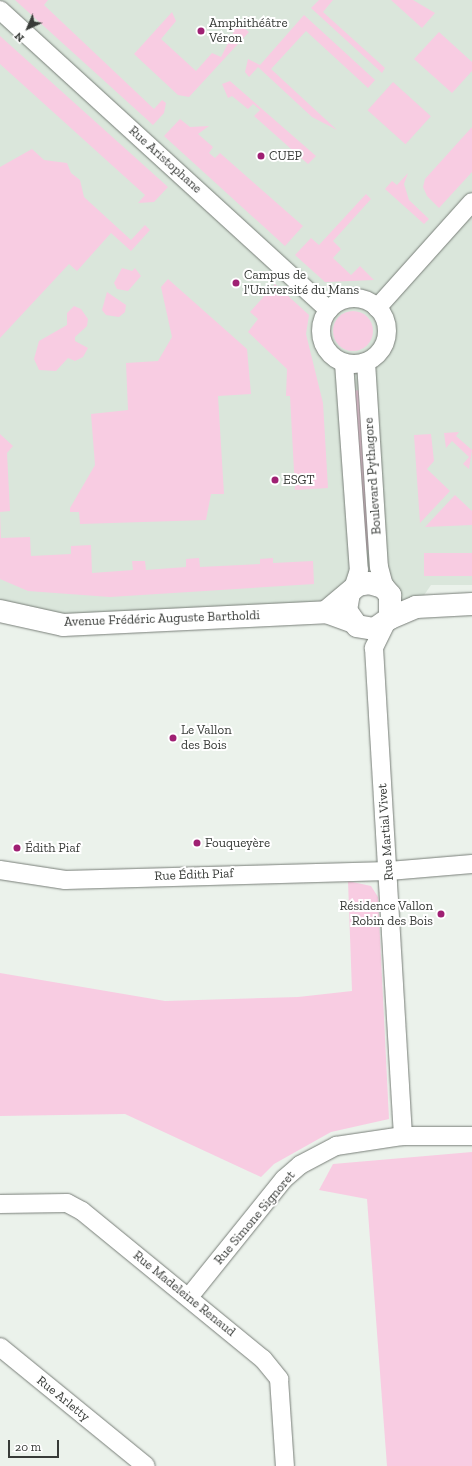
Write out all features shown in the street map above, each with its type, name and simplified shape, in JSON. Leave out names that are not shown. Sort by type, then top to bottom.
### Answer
[{"type":"street","name":"Rue Aristophane","points":[[0,10],[329,310]]},
{"type":"street","points":[[377,308],[472,202]]},
{"type":"street","points":[[356,298],[377,308],[385,322],[386,340],[380,352],[366,362],[344,362],[328,351],[322,338],[322,323],[329,310],[338,302],[356,298]]},
{"type":"street","name":"Boulevard Pythagore","points":[[344,362],[359,570],[351,591]]},
{"type":"street","name":"Boulevard Pythagore","points":[[366,362],[379,567],[388,592]]},
{"type":"street","name":"Avenue Frédéric Auguste Bartholdi","points":[[326,612],[351,591],[370,582],[416,607]]},
{"type":"street","points":[[351,591],[346,610],[354,624],[374,648]]},
{"type":"street","points":[[388,592],[388,620]]},
{"type":"street","name":"Avenue Frédéric Auguste Bartholdi","points":[[0,611],[32,620],[89,625],[326,612],[354,624],[374,629],[388,620],[416,607],[472,604]]},
{"type":"street","name":"Rue Martial Vivet","points":[[388,620],[374,648],[389,871],[403,1136]]},
{"type":"street","name":"Rue Édith Piaf","points":[[0,870],[65,880],[389,871],[472,864]]},
{"type":"street","name":"Rue Simone Signoret","points":[[189,1297],[284,1179],[300,1165],[336,1146],[403,1136],[472,1136]]},
{"type":"street","name":"Rue Madeleine Renaud","points":[[0,1204],[67,1203],[82,1211],[263,1359],[279,1379],[285,1466]]},
{"type":"street","name":"Rue Arletty","points":[[0,1347],[146,1466]]},
{"type":"shaded area","name":"Campus de l'Université du Mans","points":[[0,0],[472,0],[472,585],[431,585],[416,607],[397,599],[379,567],[359,567],[326,612],[89,625],[0,611]]},
{"type":"shaded area","points":[[15,0],[48,0],[44,5],[154,109],[162,100],[166,103],[164,113],[153,125]]},
{"type":"shaded area","points":[[319,0],[333,0],[323,12],[385,68],[382,73],[311,8]]},
{"type":"shaded area","points":[[391,0],[413,0],[435,13],[422,28]]},
{"type":"shaded area","points":[[172,12],[176,21],[161,39],[196,71],[212,53],[221,57],[238,23],[249,32],[189,97],[178,95],[134,54]]},
{"type":"shaded area","points":[[304,15],[375,80],[368,88],[306,31],[271,69],[337,130],[312,117],[258,67],[249,77],[245,72],[248,59],[260,65]]},
{"type":"shaded area","points":[[439,32],[472,62],[472,71],[452,93],[414,59]]},
{"type":"shaded area","points":[[0,36],[168,187],[154,202],[138,203],[145,195],[0,64]]},
{"type":"shaded area","points":[[230,81],[316,156],[308,164],[254,116],[260,110],[253,104],[248,109],[232,96],[228,98],[222,84]]},
{"type":"shaded area","points":[[393,82],[431,116],[405,144],[368,110]]},
{"type":"shaded area","points":[[180,119],[190,127],[209,126],[198,134],[213,147],[209,153],[215,158],[220,153],[303,226],[285,246],[164,136]]},
{"type":"shaded area","points":[[472,127],[472,172],[439,208],[427,196],[423,187],[425,179]]},
{"type":"shaded area","points":[[32,149],[44,160],[67,163],[71,173],[80,180],[84,197],[131,240],[145,225],[150,230],[131,251],[111,233],[77,271],[69,264],[0,338],[0,167]]},
{"type":"shaded area","points":[[408,173],[404,184],[409,200],[429,219],[424,224],[385,189],[392,181],[397,185]]},
{"type":"shaded area","points":[[366,194],[371,199],[333,241],[341,249],[333,258],[351,275],[360,266],[374,280],[325,282],[295,255],[311,238],[319,245]]},
{"type":"shaded area","points":[[122,268],[132,271],[135,268],[141,276],[128,291],[117,289],[114,283]]},
{"type":"shaded area","points":[[168,279],[247,349],[251,394],[218,396],[224,494],[211,494],[206,520],[80,524],[79,512],[70,512],[70,508],[95,465],[91,414],[128,410],[126,363],[158,361],[172,337],[161,287]]},
{"type":"shaded area","points":[[275,284],[309,315],[306,334],[323,403],[328,488],[295,490],[290,396],[286,396],[287,369],[248,332],[258,319],[250,312]]},
{"type":"shaded area","points":[[107,292],[126,305],[125,312],[119,317],[106,315],[102,310]]},
{"type":"shaded area","points":[[74,306],[81,309],[88,319],[87,326],[75,337],[75,341],[88,348],[83,357],[75,361],[68,358],[56,371],[39,370],[34,359],[39,341],[67,325],[67,313]]},
{"type":"shaded area","points":[[357,311],[364,314],[370,320],[373,331],[372,339],[364,348],[357,351],[349,351],[342,348],[334,339],[333,327],[336,320],[345,312]]},
{"type":"shaded area","points":[[363,390],[374,550],[363,550],[352,391]]},
{"type":"shaded area","points":[[459,432],[456,436],[472,450],[469,469],[463,464],[469,457],[452,441],[446,448],[444,433]]},
{"type":"shaded area","points":[[0,434],[13,446],[7,453],[10,511],[0,512]]},
{"type":"shaded area","points":[[431,434],[434,461],[427,469],[450,491],[420,523],[414,435]]},
{"type":"shaded area","points":[[455,495],[472,511],[472,525],[425,527]]},
{"type":"shaded area","points":[[0,512],[1,538],[30,537],[31,556],[71,554],[71,546],[91,545],[92,573],[133,570],[132,561],[145,561],[146,570],[186,567],[186,559],[199,558],[200,567],[260,564],[260,559],[273,558],[273,563],[313,561],[314,584],[110,597],[28,591],[0,579]]},
{"type":"shaded area","points":[[424,553],[472,553],[472,576],[424,576]]},
{"type":"shaded area","points":[[348,881],[371,886],[378,897],[389,1119],[331,1132],[274,1164],[261,1177],[125,1114],[0,1116],[0,973],[165,1001],[298,997],[352,991]]},
{"type":"shaded area","points":[[472,1152],[472,1466],[387,1466],[367,1199],[319,1190],[333,1164]]},
{"type":"place","name":"Amphithéâtre Véron","points":[[201,31]]},
{"type":"place","name":"CUEP","points":[[261,156]]},
{"type":"place","name":"Campus de l'Université du Mans","points":[[236,283]]},
{"type":"place","name":"ESGT","points":[[275,480]]},
{"type":"place","name":"Le Vallon des Bois","points":[[173,738]]},
{"type":"place","name":"Fouqueyère","points":[[197,843]]},
{"type":"place","name":"Édith Piaf","points":[[17,848]]},
{"type":"place","name":"Résidence Vallon Robin des Bois","points":[[441,914]]}]
